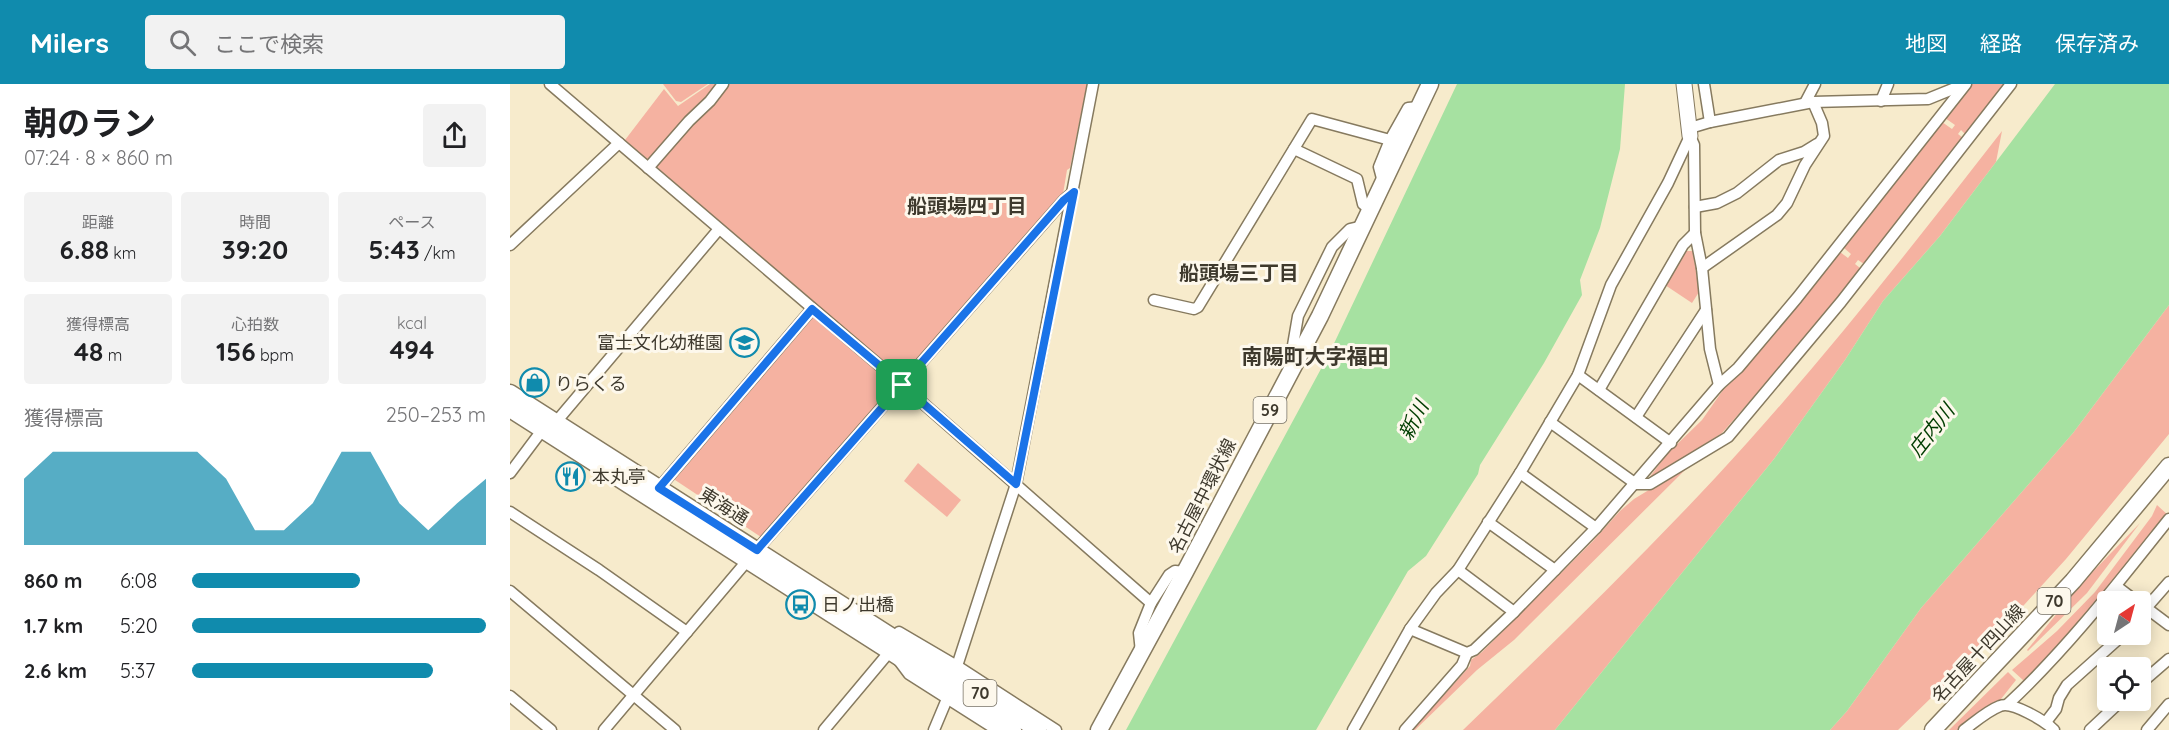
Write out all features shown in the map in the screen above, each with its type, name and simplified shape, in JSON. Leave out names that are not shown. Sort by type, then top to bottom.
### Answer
[{"type":"main road","name":"名古屋中環状線","points":[[1099,730],[1298,356],[1430,84]]},
{"type":"main road","points":[[1684,84],[1690,132]]},
{"type":"main road","name":"東海通","points":[[510,393],[549,426],[752,556],[1013,730]]},
{"type":"main road","name":"東海通","points":[[510,409],[549,426],[659,488],[752,556],[864,618],[1038,730]]},
{"type":"main road","name":"名古屋十四山線","points":[[1933,730],[2073,581],[2169,466]]},
{"type":"street","points":[[550,84],[902,385],[1151,603]]},
{"type":"street","points":[[648,168],[723,84]]},
{"type":"street","points":[[957,666],[1016,484],[1093,84]]},
{"type":"street","points":[[1704,84],[1710,122]]},
{"type":"street","points":[[1809,103],[1815,84]]},
{"type":"street","points":[[1881,101],[1888,84]]},
{"type":"street","points":[[1353,730],[1410,629],[1436,593],[1458,570],[1520,473],[1578,375],[1611,285],[1668,183],[1690,132],[1710,122],[1809,103],[1928,99],[1960,84]]},
{"type":"street","points":[[1405,730],[1462,665],[1467,653],[1474,650],[1514,612],[1596,528],[1719,385],[1738,368],[1797,298],[1966,84]]},
{"type":"street","points":[[1550,422],[1636,484],[1650,484],[1728,436],[1822,325],[2011,84]]},
{"type":"street","points":[[1928,99],[1940,116]]},
{"type":"street","points":[[1702,268],[1777,215],[1787,203],[1805,165],[1824,136],[1822,123],[1809,103]]},
{"type":"street","points":[[1383,183],[1379,167],[1390,140],[1408,108],[1419,106]]},
{"type":"street","points":[[1154,300],[1194,309],[1198,307],[1311,119],[1390,140]]},
{"type":"street","points":[[1690,132],[1694,145],[1695,234],[1702,268],[1710,349],[1719,385]]},
{"type":"street","points":[[1695,207],[1717,203],[1737,193],[1779,160],[1804,152],[1821,140]]},
{"type":"street","points":[[510,245],[619,143]]},
{"type":"street","points":[[1294,149],[1357,179],[1363,204],[1370,210]]},
{"type":"street","points":[[604,730],[752,556],[1064,200],[1074,192]]},
{"type":"street","points":[[510,473],[719,229]]},
{"type":"street","points":[[1599,390],[1683,245],[1695,234]]},
{"type":"street","points":[[659,488],[812,309]]},
{"type":"street","points":[[1635,417],[1706,310]]},
{"type":"street","points":[[1578,375],[1671,443]]},
{"type":"street","points":[[1520,473],[1596,528]]},
{"type":"street","points":[[510,512],[599,570],[687,632]]},
{"type":"street","points":[[2008,704],[2044,669],[2116,586],[2169,519]]},
{"type":"street","points":[[1488,522],[1555,570]]},
{"type":"street","points":[[1458,570],[1514,612]]},
{"type":"street","points":[[1141,654],[1139,633],[1151,603],[1169,575],[1175,571],[1185,572]]},
{"type":"street","points":[[2151,598],[2169,582]]},
{"type":"street","points":[[2116,586],[2122,591]]},
{"type":"street","points":[[510,591],[675,730]]},
{"type":"street","points":[[2151,613],[2169,625]]},
{"type":"street","points":[[864,618],[895,630],[957,666],[1056,730]]},
{"type":"street","points":[[1410,629],[1467,653]]},
{"type":"street","points":[[2046,722],[2056,709],[2059,698],[2067,685],[2112,645]]},
{"type":"street","points":[[824,730],[891,650],[909,674],[997,730]]},
{"type":"street","points":[[2151,675],[2169,659]]},
{"type":"street","points":[[510,696],[551,730]]},
{"type":"street","points":[[934,730],[947,699]]},
{"type":"street","points":[[1964,730],[2000,705],[2008,704],[2046,722],[2054,730]]},
{"type":"street","points":[[2147,730],[2169,704]]},
{"type":"street","points":[[2090,730],[2110,711]]},
{"type":"shaded area","points":[[663,84],[708,84],[681,102],[676,101]]},
{"type":"shaded area","points":[[710,84],[1087,84],[1063,194],[761,537],[672,478],[811,314],[816,304],[625,140],[664,89],[678,106]]},
{"type":"shaded area","points":[[1971,84],[2006,84],[1966,135],[1961,130],[1958,134],[1963,138],[1864,264],[1858,260],[1855,264],[1860,268],[1802,342],[1722,433],[1651,479],[1649,478],[1667,454],[1702,420],[1723,390],[1741,373],[1840,252],[1848,258],[1851,254],[1844,248],[1942,122],[1952,129],[1955,125],[1945,118]]},
{"type":"shaded area","points":[[2002,131],[1996,162],[1940,236],[1883,301],[1845,360],[1774,459],[1555,730],[1463,730],[1623,573],[1754,435],[1863,307]]},
{"type":"shaded area","points":[[1685,251],[1693,251],[1699,292],[1692,303],[1665,285]]},
{"type":"shaded area","points":[[2169,305],[2169,434],[2066,559],[2004,627],[1898,730],[1830,730],[1847,711],[1921,608],[2073,433]]},
{"type":"shaded area","points":[[918,463],[961,500],[947,517],[904,481]]},
{"type":"shaded area","points":[[1690,465],[1514,640],[1477,670],[1415,730],[1412,730],[1470,666],[1471,660],[1482,652],[1593,541],[1620,511],[1634,499]]},
{"type":"shaded area","points":[[2157,505],[2169,516],[2107,591],[2097,591],[2097,603],[2024,681],[2012,670],[2057,631],[2095,592],[2152,516]]},
{"type":"shaded area","points":[[2140,523],[2087,593],[2028,651],[2081,584]]},
{"type":"shaded area","points":[[2008,672],[2016,680],[2001,699],[1958,730],[1949,730]]},
{"type":"water","name":"新川","points":[[1457,84],[1625,84],[1620,149],[1600,228],[1580,280],[1582,295],[1544,363],[1480,465],[1478,474],[1426,556],[1408,571],[1316,730],[1126,730],[1329,354]]},
{"type":"water","name":"庄内川","points":[[2055,84],[2169,84],[2169,305],[2073,433],[1921,608],[1847,711],[1830,730],[1555,730],[1774,459],[1845,360],[1883,301],[1940,236]]},
{"type":"place","name":"富士文化幼稚園","points":[[744,342]]},
{"type":"place","name":"りらくる","points":[[534,383]]},
{"type":"place","name":"本丸亭","points":[[571,476]]},
{"type":"place","name":"日ノ出橋","points":[[801,604]]},
{"type":"district","name":"船頭場四丁目","points":[[967,205]]},
{"type":"district","name":"船頭場三丁目","points":[[1239,272]]},
{"type":"district","name":"南陽町大字福田","points":[[1315,356]]},
{"type":"route","points":[[902,385],[757,550],[659,488],[812,309],[893,377],[902,385],[1016,484],[1074,192],[1064,200],[902,385]]}]
